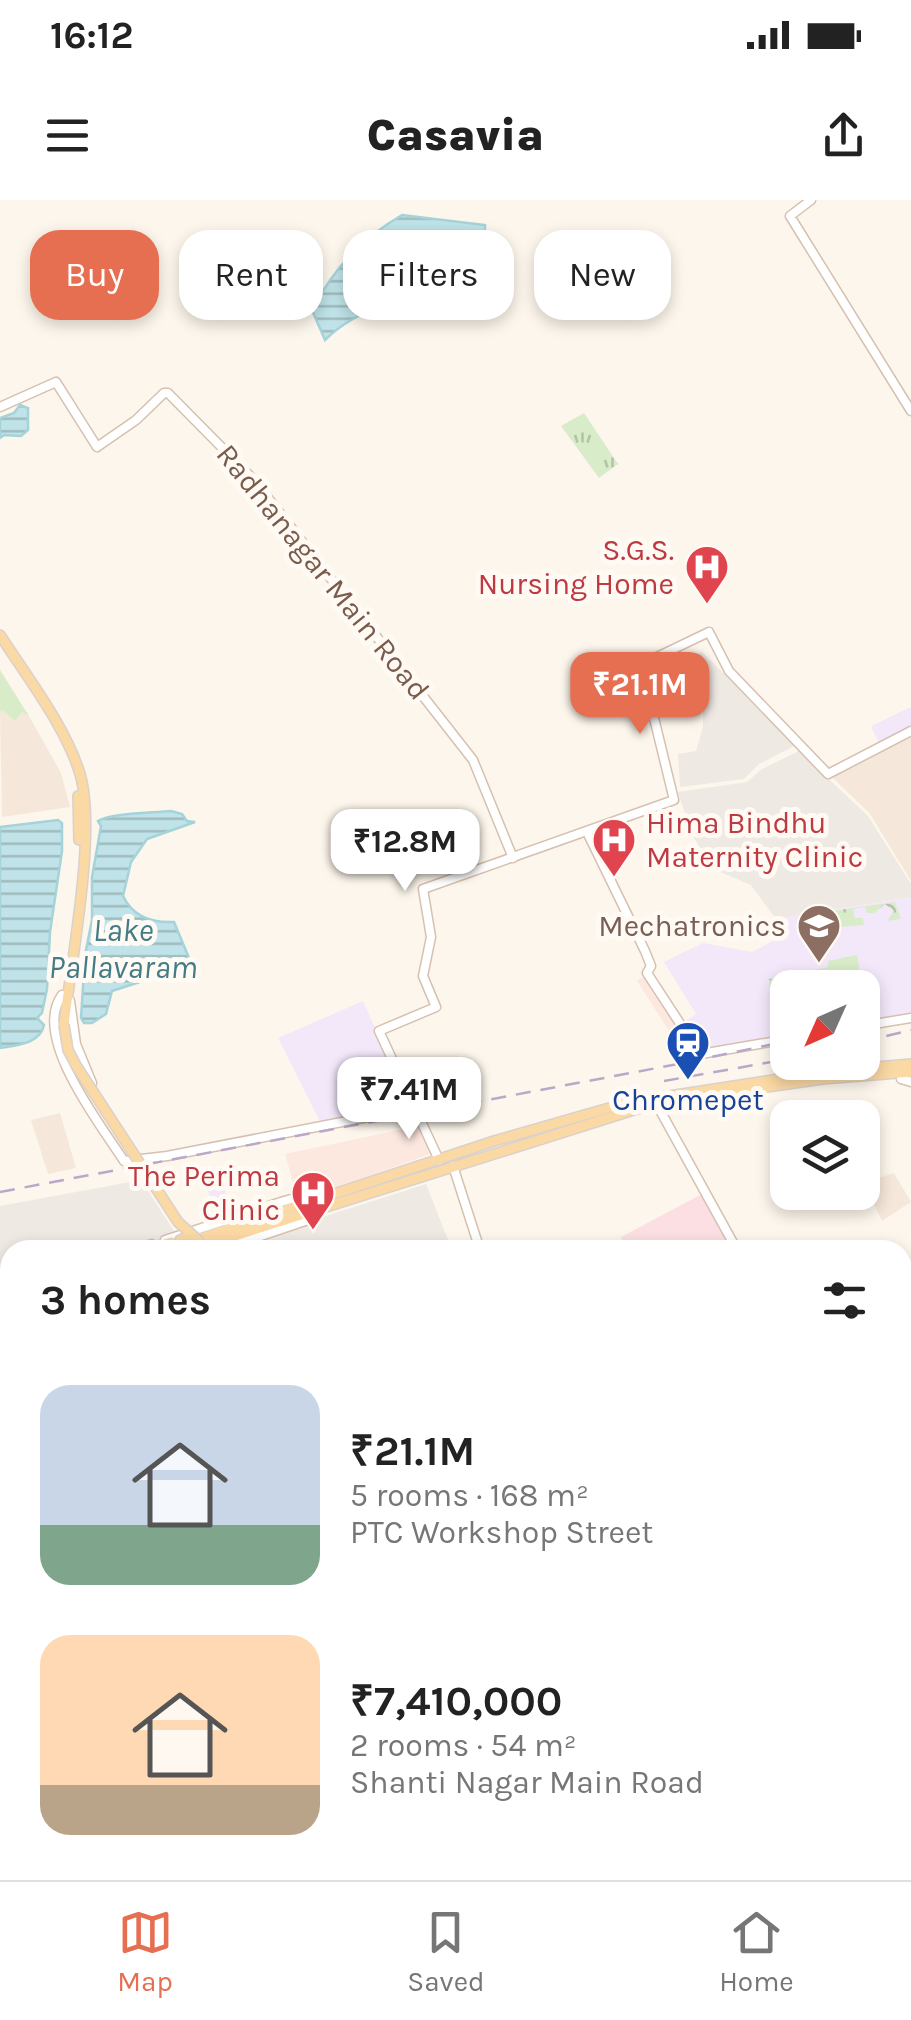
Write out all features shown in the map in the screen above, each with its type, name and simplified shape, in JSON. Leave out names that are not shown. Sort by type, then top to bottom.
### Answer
[{"type":"main road","points":[[0,636],[65,741],[82,784],[86,830],[64,995]]},
{"type":"main road","points":[[0,643],[60,742],[73,770],[78,796],[79,832],[61,1024],[77,1067],[185,1238],[296,1201],[313,1204]]},
{"type":"main road","points":[[197,1240],[656,1103],[907,1069]]},
{"type":"main road","points":[[217,1240],[439,1160],[630,1102],[674,1092],[907,1069]]},
{"type":"main road","points":[[234,1240],[303,1218],[313,1204]]},
{"type":"street","points":[[812,200],[790,216],[911,411]]},
{"type":"street","name":"Radhanagar Main Road","points":[[0,407],[56,382],[97,446],[168,393],[253,479],[472,760],[512,858]]},
{"type":"street","points":[[439,1160],[379,1031],[436,1007],[422,976],[430,938],[423,889],[674,800],[655,722],[636,667],[709,632],[732,673],[828,774],[911,732]]},
{"type":"street","points":[[587,832],[645,950],[651,966],[647,972],[682,1025]]},
{"type":"street","points":[[64,995],[57,1002],[54,1026],[58,1048],[124,1161],[236,1144],[414,1108]]},
{"type":"street","points":[[64,995],[88,1076],[140,1159]]},
{"type":"street","points":[[880,1023],[911,1018]]},
{"type":"street","points":[[701,1054],[770,1042]]},
{"type":"street","points":[[656,1103],[731,1240]]},
{"type":"street","points":[[452,1166],[477,1240]]},
{"type":"street","points":[[185,1238],[284,1200],[302,1196],[313,1204],[317,1217],[249,1240]]},
{"type":"shaded area","points":[[702,652],[796,745],[759,764],[744,779],[680,787],[678,754],[696,751],[703,727],[703,710],[688,656]]},
{"type":"shaded area","points":[[911,707],[911,728],[879,744],[871,726]]},
{"type":"shaded area","points":[[3,710],[29,716],[61,773],[70,807],[2,817]]},
{"type":"shaded area","points":[[911,735],[911,881],[870,814],[831,776]]},
{"type":"shaded area","points":[[799,751],[868,816],[911,884],[911,897],[776,919],[751,885],[713,869],[691,833],[678,792],[747,782],[762,769]]},
{"type":"shaded area","points":[[911,897],[911,1015],[880,1020],[880,970],[770,970],[770,1040],[703,1052],[684,1022],[696,1014],[664,962],[703,943],[752,952],[784,935],[776,919]]},
{"type":"shaded area","points":[[647,974],[697,1052],[685,1056],[637,981]]},
{"type":"shaded area","points":[[363,1001],[409,1105],[320,1122],[278,1038]]},
{"type":"shaded area","points":[[60,1113],[76,1168],[48,1174],[31,1120]]},
{"type":"shaded area","points":[[418,1126],[430,1154],[339,1187],[312,1194],[296,1193],[285,1154]]},
{"type":"shaded area","points":[[217,1170],[234,1214],[220,1219],[200,1174]]},
{"type":"shaded area","points":[[894,1173],[911,1202],[882,1221],[877,1210],[880,1210],[880,1178]]},
{"type":"shaded area","points":[[141,1180],[174,1231],[172,1237],[162,1240],[0,1240],[0,1206]]},
{"type":"shaded area","points":[[426,1184],[448,1240],[251,1240]]},
{"type":"shaded area","points":[[702,1194],[728,1240],[622,1240],[621,1237]]},
{"type":"green space","points":[[584,413],[618,464],[599,478],[561,426]]},
{"type":"green space","points":[[0,670],[29,716],[22,712],[15,721],[3,710],[0,712]]},
{"type":"green space","points":[[895,902],[901,919],[887,921],[894,911],[885,904],[874,913],[867,913],[865,907],[853,909],[855,918],[863,918],[864,925],[828,928],[825,912]]},
{"type":"green space","points":[[857,955],[860,970],[813,970],[828,967],[828,961]]},
{"type":"water","points":[[402,215],[485,225],[485,230],[380,230]]},
{"type":"water","points":[[343,264],[343,320],[352,320],[325,340],[316,320],[323,320],[323,292]]},
{"type":"water","points":[[20,405],[28,408],[28,430],[21,436],[0,438],[0,418],[14,413]]},
{"type":"water","name":"Lake Pallavaram","points":[[171,811],[195,822],[147,839],[131,862],[123,896],[144,917],[174,922],[189,958],[158,976],[112,991],[106,1014],[92,1023],[84,1023],[81,1018],[85,955],[92,920],[92,877],[101,826],[98,821]]},
{"type":"water","name":"Lake Pallavaram","points":[[58,820],[62,823],[62,851],[50,932],[47,989],[42,1013],[37,1018],[44,1025],[33,1040],[0,1048],[0,827]]},
{"type":"railway","points":[[880,1038],[911,1030]]},
{"type":"railway","points":[[0,1192],[770,1045]]},
{"type":"railway","points":[[664,1081],[770,1062]]},
{"type":"place","name":"S.G.S. Nursing Home","points":[[707,605]]},
{"type":"place","name":"Hima Bindhu Maternity Clinic","points":[[614,878]]},
{"type":"place","name":"Mechatronics","points":[[819,964]]},
{"type":"place","name":"Chromepet","points":[[688,1081]]},
{"type":"place","name":"The Perima Clinic","points":[[313,1231]]}]
